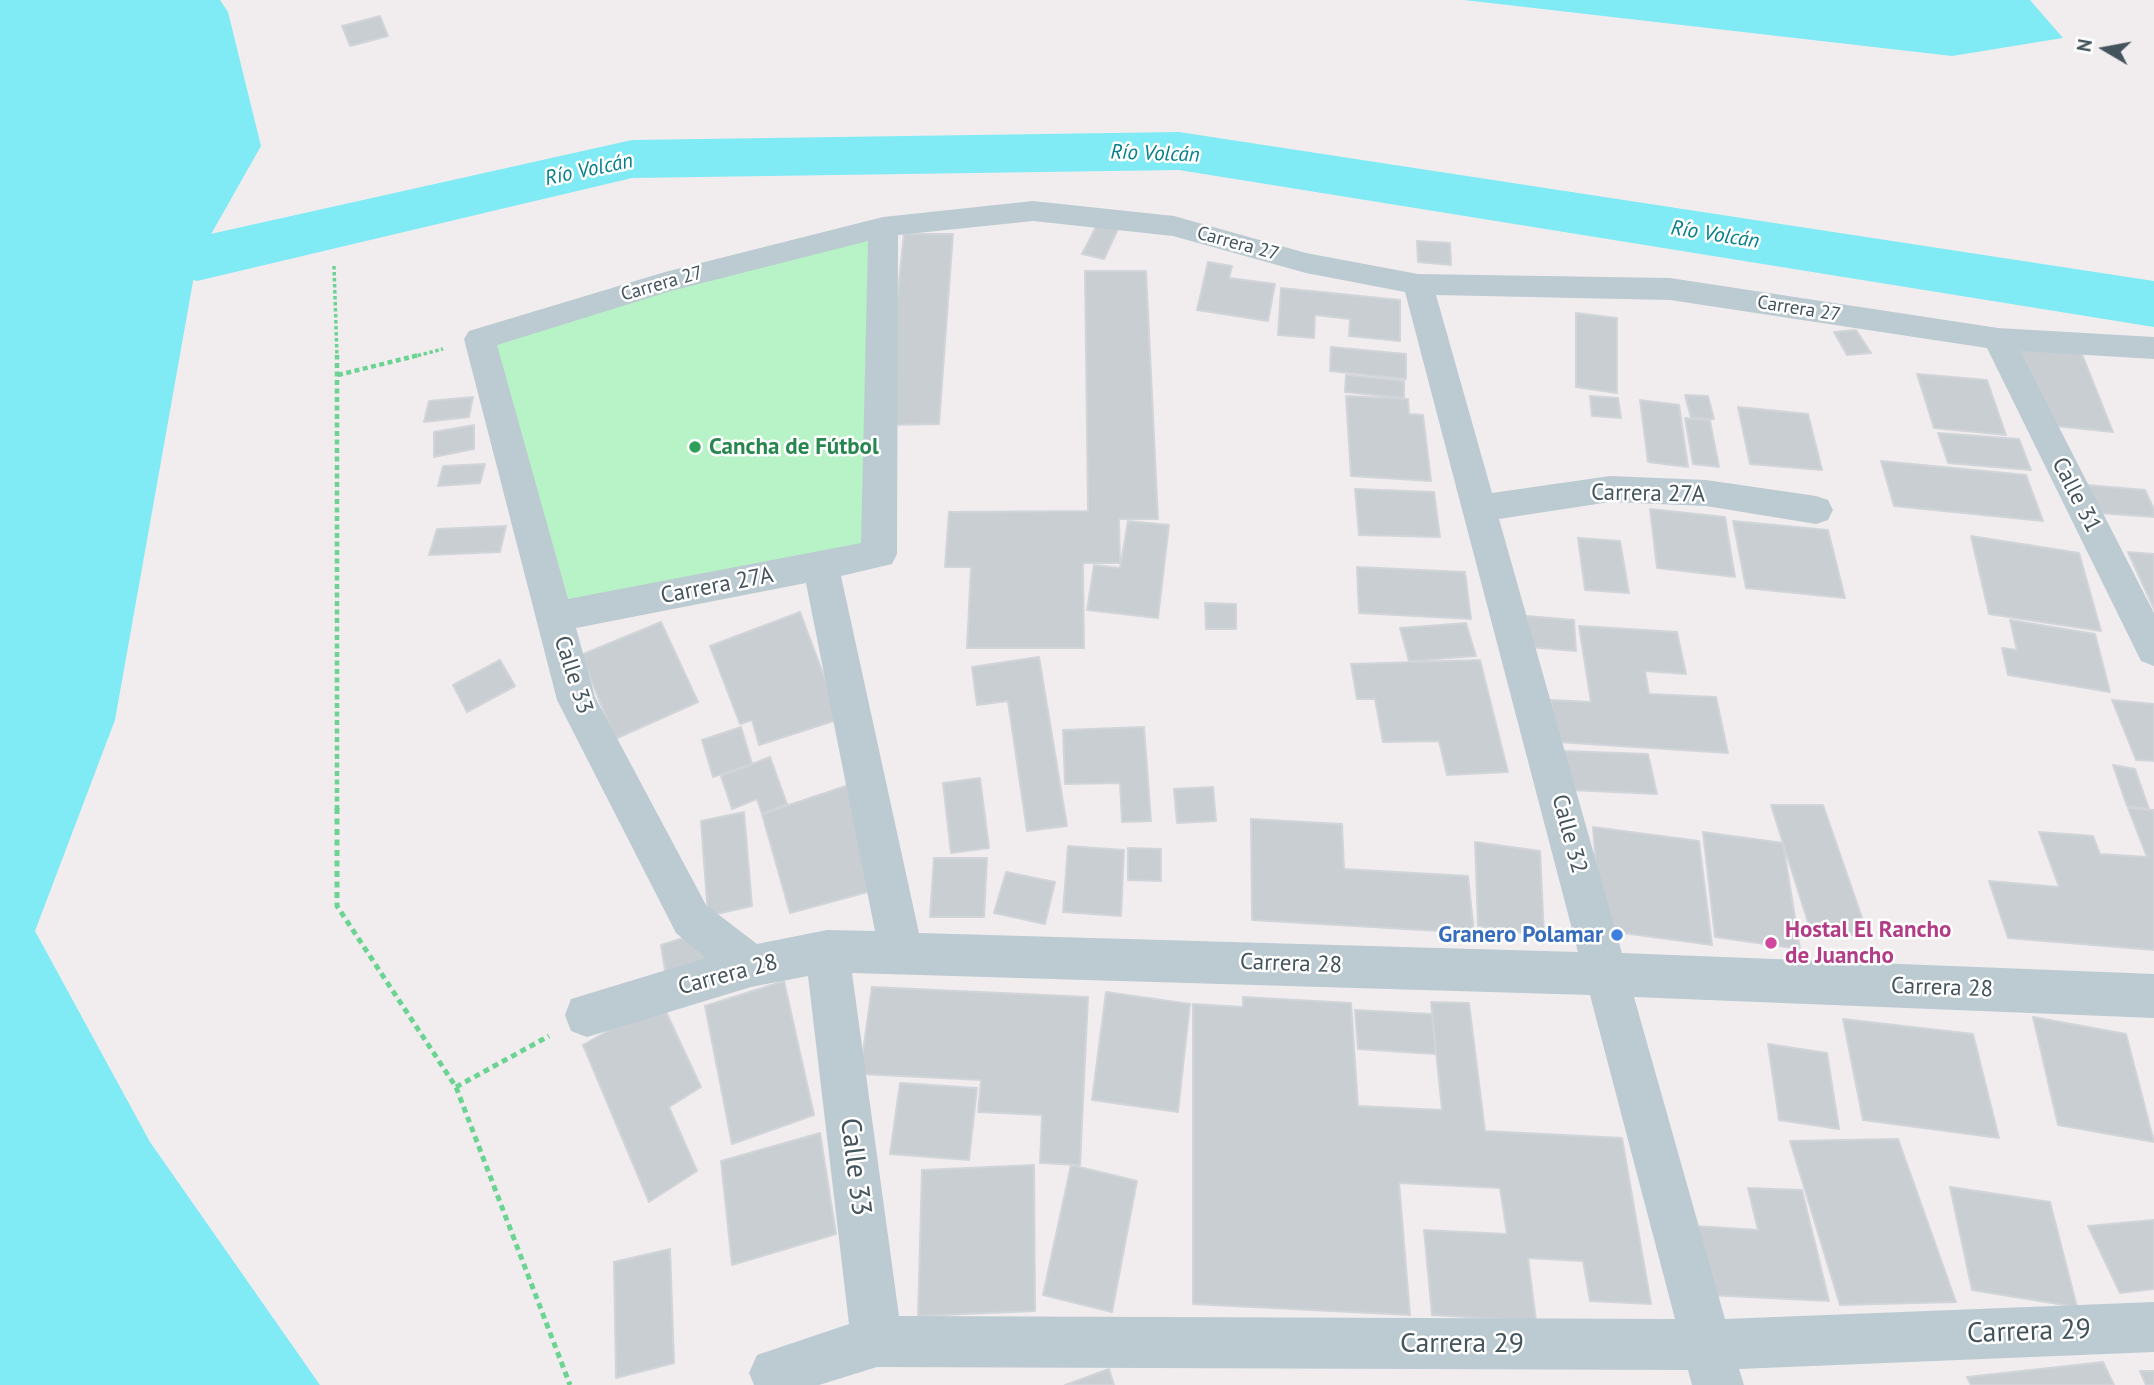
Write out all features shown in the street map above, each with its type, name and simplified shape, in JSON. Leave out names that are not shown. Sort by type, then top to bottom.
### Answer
[{"type":"street","name":"Carrera 27","points":[[480,340],[665,282],[883,227],[1033,211],[1174,226],[1306,263],[1418,284],[1670,289],[1998,339],[2154,348]]},
{"type":"street","name":"Carrera 27A","points":[[555,617],[879,554],[883,227]]},
{"type":"street","name":"Calle 32","points":[[1418,284],[1713,1365]]},
{"type":"street","name":"Calle 31","points":[[1998,339],[2154,650]]},
{"type":"street","name":"Calle 33","points":[[480,340],[576,700],[691,919],[751,966]]},
{"type":"street","name":"Carrera 27A","points":[[1479,508],[1610,489],[1706,493],[1816,510]]},
{"type":"street","points":[[821,566],[901,952]]},
{"type":"street","name":"Calle 33","points":[[827,951],[877,1341]]},
{"type":"street","name":"Carrera 28","points":[[587,1015],[751,966],[827,951],[1607,974],[2154,996]]},
{"type":"street","name":"Carrera 29","points":[[775,1373],[877,1341],[1713,1365],[2154,1327]]},
{"type":"path","points":[[334,266],[338,375],[337,906],[456,1087],[570,1385]]},
{"type":"path","points":[[338,375],[480,340]]},
{"type":"path","points":[[456,1087],[587,1015]]},
{"type":"green space","name":"Cancha de Fútbol","points":[[883,227],[879,554],[555,617],[480,339]]},
{"type":"water","points":[[0,0],[220,0],[228,12],[261,146],[197,259],[115,720],[35,931],[150,1142],[320,1385],[0,1385]]},
{"type":"water","points":[[1464,0],[2030,0],[2063,38],[1952,56]]},
{"type":"building","points":[[380,16],[388,36],[350,46],[342,26]]},
{"type":"building","points":[[1097,225],[1118,229],[1104,259],[1082,254]]},
{"type":"building","points":[[904,234],[953,234],[939,424],[884,425]]},
{"type":"building","points":[[1417,241],[1450,243],[1451,265],[1418,262]]},
{"type":"building","points":[[1208,262],[1232,266],[1229,278],[1275,284],[1268,321],[1197,310]]},
{"type":"building","points":[[1085,271],[1146,271],[1158,519],[1119,519],[1120,563],[1083,563],[1084,648],[967,648],[971,567],[945,567],[949,512],[1088,511]]},
{"type":"building","points":[[1281,288],[1400,300],[1400,341],[1349,336],[1350,319],[1315,315],[1314,338],[1278,335]]},
{"type":"building","points":[[1576,313],[1617,318],[1617,393],[1576,387]]},
{"type":"building","points":[[1856,330],[1871,353],[1847,355],[1834,332]]},
{"type":"building","points":[[2015,343],[2080,349],[2113,432],[2046,425]]},
{"type":"building","points":[[1331,347],[1406,354],[1406,379],[1330,371]]},
{"type":"building","points":[[1917,374],[1987,380],[2006,435],[1934,428]]},
{"type":"building","points":[[1346,375],[1404,381],[1404,398],[1345,392]]},
{"type":"building","points":[[1685,395],[1708,396],[1714,419],[1691,418]]},
{"type":"building","points":[[1346,396],[1408,399],[1409,414],[1423,415],[1431,481],[1351,476]]},
{"type":"building","points":[[1590,396],[1618,398],[1621,418],[1592,416]]},
{"type":"building","points":[[473,397],[469,417],[424,422],[429,401]]},
{"type":"building","points":[[1640,400],[1679,405],[1688,467],[1648,462]]},
{"type":"building","points":[[1738,407],[1808,414],[1822,470],[1750,464]]},
{"type":"building","points":[[1685,418],[1710,421],[1719,467],[1693,464]]},
{"type":"building","points":[[474,425],[474,449],[434,457],[434,432]]},
{"type":"building","points":[[1938,433],[2019,439],[2031,470],[1948,463]]},
{"type":"building","points":[[1881,461],[2026,475],[2043,521],[1894,506]]},
{"type":"building","points":[[485,464],[480,483],[438,486],[443,466]]},
{"type":"building","points":[[2087,485],[2145,490],[2154,509],[2154,517],[2098,513]]},
{"type":"building","points":[[1355,489],[1434,492],[1440,537],[1359,535]]},
{"type":"building","points":[[1650,509],[1725,517],[1735,577],[1657,568]]},
{"type":"building","points":[[1128,521],[1169,525],[1158,618],[1087,610],[1094,565],[1120,568]]},
{"type":"building","points":[[1733,521],[1828,530],[1845,598],[1746,588]]},
{"type":"building","points":[[506,526],[500,552],[429,555],[437,529]]},
{"type":"building","points":[[1971,536],[2079,553],[2101,631],[1989,614]]},
{"type":"building","points":[[1578,538],[1620,541],[1629,593],[1585,590]]},
{"type":"building","points":[[2128,552],[2154,554],[2154,609]]},
{"type":"building","points":[[1357,567],[1465,572],[1471,619],[1359,613]]},
{"type":"building","points":[[1205,603],[1236,604],[1236,629],[1206,629]]},
{"type":"building","points":[[800,612],[840,719],[759,745],[752,720],[740,724],[710,646]]},
{"type":"building","points":[[1527,616],[1574,620],[1576,651],[1529,647]]},
{"type":"building","points":[[2010,620],[2095,634],[2110,692],[2008,675],[2002,648],[2017,650]]},
{"type":"building","points":[[661,622],[698,702],[615,739],[581,655]]},
{"type":"building","points":[[1466,623],[1476,656],[1409,661],[1400,628]]},
{"type":"building","points":[[1579,626],[1677,632],[1686,674],[1645,671],[1649,694],[1716,697],[1728,753],[1557,742],[1551,700],[1591,702]]},
{"type":"building","points":[[1039,657],[1067,826],[1027,831],[1008,701],[977,705],[972,667]]},
{"type":"building","points":[[500,660],[515,686],[467,712],[453,685]]},
{"type":"building","points":[[1480,660],[1508,772],[1447,775],[1439,741],[1383,742],[1375,699],[1357,699],[1351,664]]},
{"type":"building","points":[[2112,700],[2154,704],[2154,761],[2136,760]]},
{"type":"building","points":[[741,727],[752,764],[713,777],[702,740]]},
{"type":"building","points":[[1144,727],[1151,821],[1122,822],[1120,783],[1065,784],[1063,730]]},
{"type":"building","points":[[1563,751],[1648,754],[1657,794],[1570,790]]},
{"type":"building","points":[[770,757],[787,804],[762,814],[757,799],[732,809],[721,776]]},
{"type":"building","points":[[2113,765],[2135,769],[2149,809],[2127,806]]},
{"type":"building","points":[[980,778],[989,848],[951,853],[943,783]]},
{"type":"building","points":[[849,785],[875,890],[790,913],[762,814]]},
{"type":"building","points":[[1213,787],[1216,821],[1177,823],[1174,789]]},
{"type":"building","points":[[1771,805],[1823,805],[1868,935],[1812,935]]},
{"type":"building","points":[[2128,808],[2154,810],[2154,950],[2008,938],[1989,881],[2059,887],[2039,832],[2093,836],[2100,854],[2147,857]]},
{"type":"building","points":[[744,812],[752,906],[708,916],[701,821]]},
{"type":"building","points":[[1251,819],[1342,824],[1344,869],[1468,876],[1474,933],[1252,920]]},
{"type":"building","points":[[1593,827],[1699,841],[1712,945],[1601,930]]},
{"type":"building","points":[[1703,832],[1783,843],[1800,949],[1715,937]]},
{"type":"building","points":[[1475,842],[1540,851],[1544,936],[1478,926]]},
{"type":"building","points":[[1068,846],[1124,850],[1121,916],[1063,912]]},
{"type":"building","points":[[1128,848],[1161,849],[1161,881],[1128,880]]},
{"type":"building","points":[[934,858],[987,858],[984,917],[930,917]]},
{"type":"building","points":[[1006,872],[1055,882],[1045,924],[994,913]]},
{"type":"building","points":[[703,932],[709,963],[666,977],[661,945]]},
{"type":"building","points":[[784,981],[814,1115],[732,1144],[705,1006]]},
{"type":"building","points":[[872,987],[1088,997],[1080,1165],[1040,1163],[1042,1115],[978,1112],[981,1080],[860,1074]]},
{"type":"building","points":[[1106,992],[1190,1004],[1178,1112],[1092,1100]]},
{"type":"building","points":[[1243,997],[1351,1003],[1358,1106],[1442,1110],[1431,1002],[1469,1003],[1485,1131],[1622,1138],[1651,1304],[1590,1301],[1583,1261],[1528,1258],[1536,1321],[1432,1315],[1424,1230],[1507,1234],[1500,1188],[1399,1183],[1410,1315],[1193,1304],[1193,1004],[1243,1007]]},
{"type":"building","points":[[661,1001],[701,1087],[669,1107],[697,1171],[649,1202],[583,1045]]},
{"type":"building","points":[[1355,1010],[1432,1014],[1436,1054],[1358,1049]]},
{"type":"building","points":[[2033,1017],[2126,1034],[2154,1142],[2058,1125]]},
{"type":"building","points":[[1843,1019],[1973,1034],[1999,1138],[1863,1120]]},
{"type":"building","points":[[1768,1044],[1827,1053],[1839,1129],[1779,1120]]},
{"type":"building","points":[[900,1083],[977,1088],[969,1160],[890,1154]]},
{"type":"building","points":[[820,1133],[836,1234],[732,1265],[721,1161]]},
{"type":"building","points":[[1898,1139],[1956,1302],[1840,1305],[1790,1141]]},
{"type":"building","points":[[1034,1165],[1035,1311],[918,1316],[922,1170]]},
{"type":"building","points":[[1071,1165],[1137,1181],[1112,1312],[1043,1295]]},
{"type":"building","points":[[1950,1187],[2050,1202],[2077,1307],[1972,1290]]},
{"type":"building","points":[[1748,1188],[1802,1190],[1829,1301],[1708,1295],[1695,1226],[1758,1230]]},
{"type":"building","points":[[2154,1220],[2154,1289],[2120,1293],[2088,1226]]},
{"type":"building","points":[[670,1249],[674,1363],[616,1378],[614,1262]]},
{"type":"building","points":[[2103,1362],[2114,1385],[1971,1385],[1967,1377]]},
{"type":"building","points":[[1109,1369],[1114,1385],[1065,1385]]},
{"type":"building","points":[[2140,1371],[2154,1371],[2154,1385],[2146,1385]]},
{"type":"waterway","name":"Río Volcán","points":[[197,259],[632,159],[1179,151],[2154,304]]},
{"type":"place","name":"Cancha de Fútbol","points":[[695,447]]},
{"type":"place","name":"Granero Polamar","points":[[1617,935]]},
{"type":"place","name":"Hostal El Rancho de Juancho","points":[[1771,943]]}]
